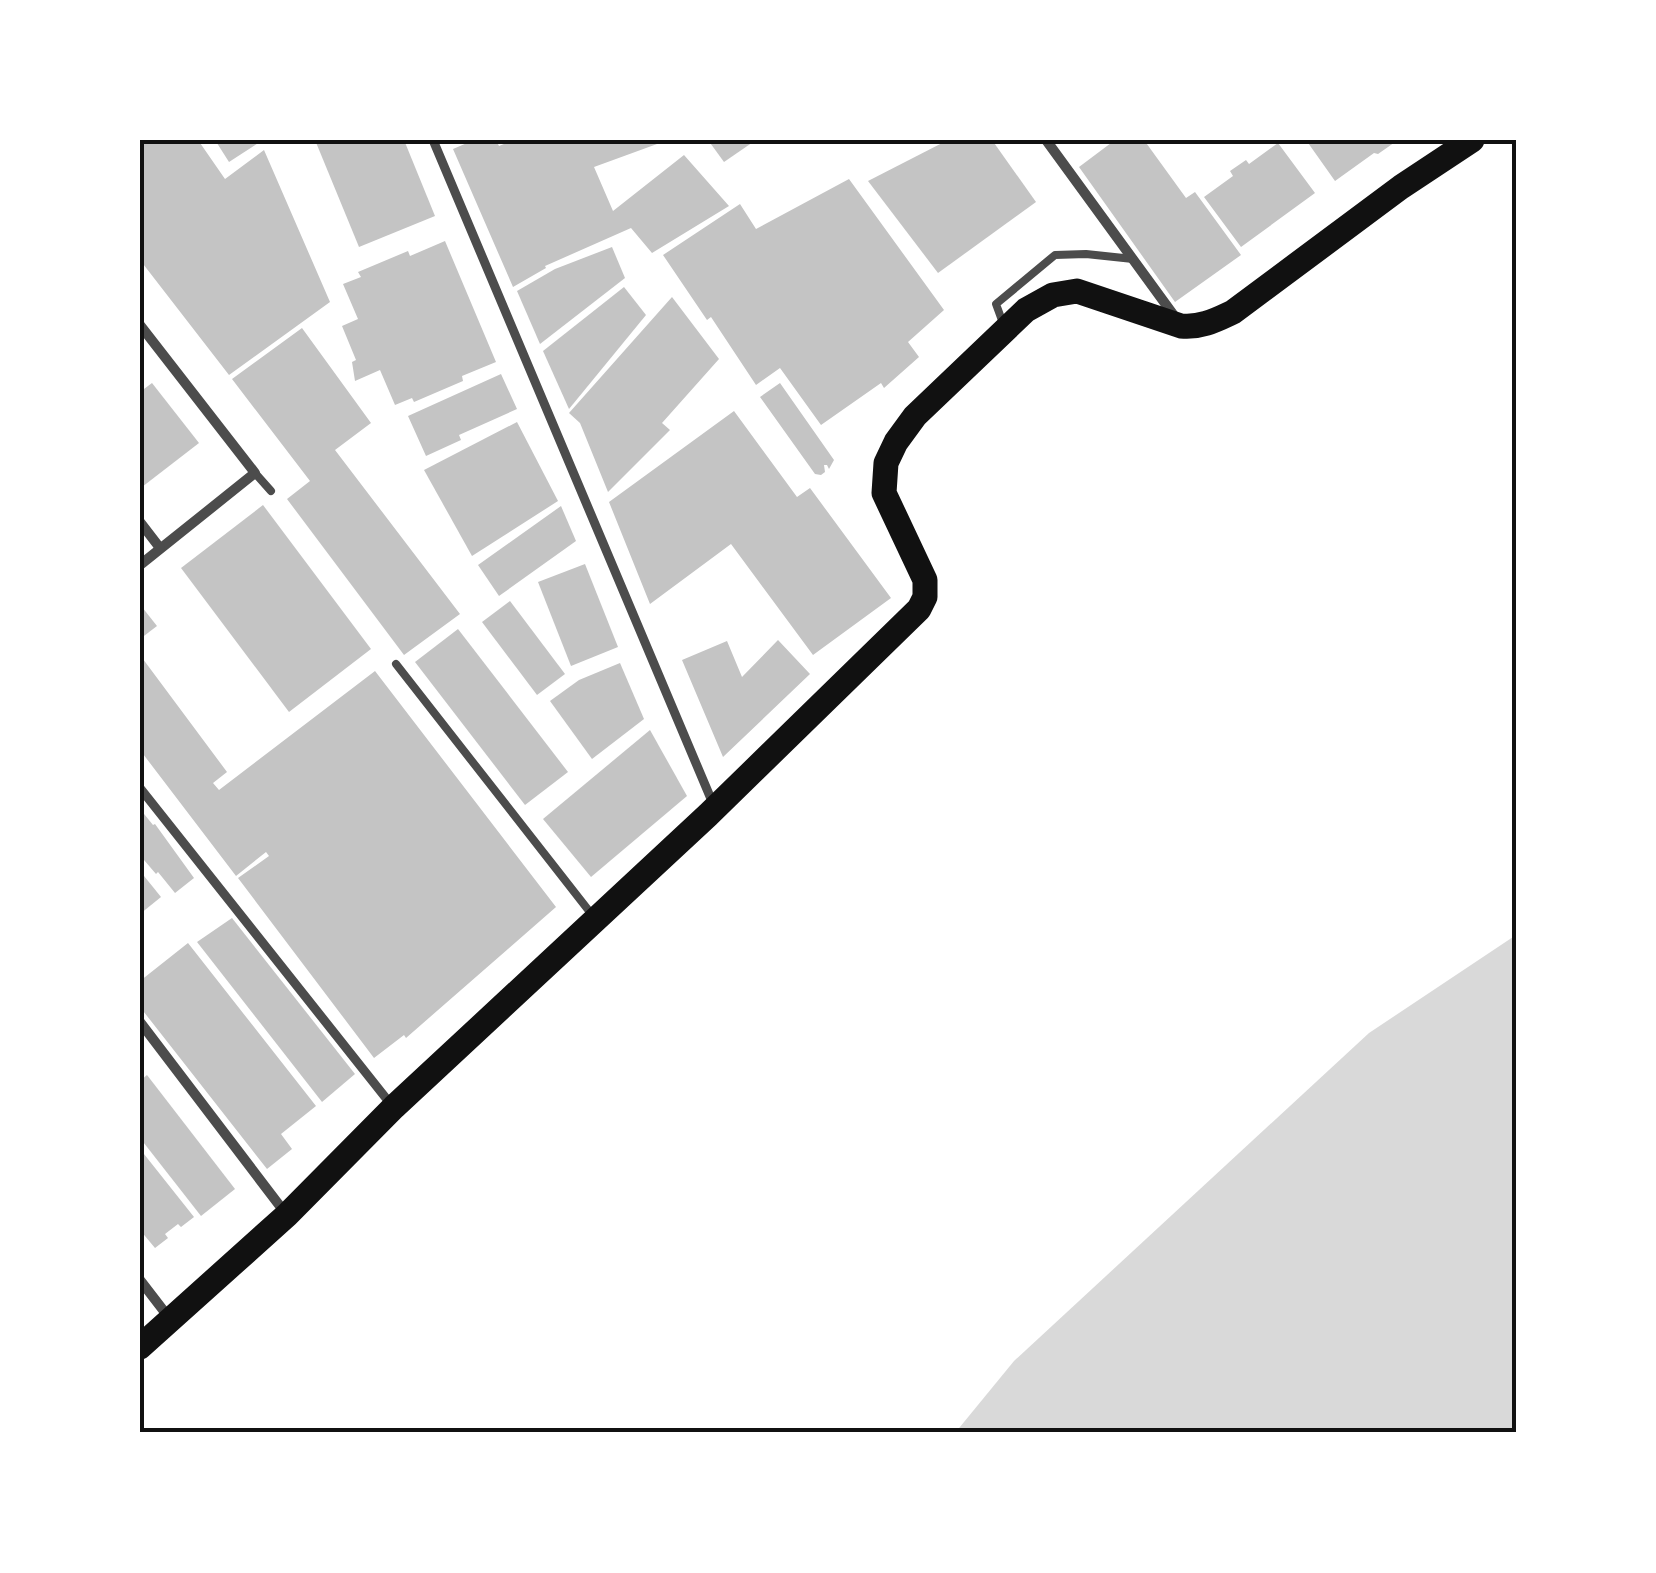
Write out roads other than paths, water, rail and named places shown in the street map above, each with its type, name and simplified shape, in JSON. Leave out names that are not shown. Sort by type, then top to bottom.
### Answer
[{"type":"main road","points":[[140,1347],[287,1214],[919,609],[925,597],[925,580],[884,492],[886,464],[915,416],[1026,310],[1052,294],[1077,291],[1181,326],[1202,326],[1233,312],[1401,186],[1472,140]]},
{"type":"street","points":[[434,140],[715,808]]},
{"type":"street","points":[[1046,140],[1181,326]]},
{"type":"street","points":[[140,325],[255,472],[140,565]]},
{"type":"street","points":[[140,522],[160,548]]},
{"type":"street","points":[[140,788],[394,1108]]},
{"type":"street","points":[[140,1022],[287,1214]]},
{"type":"street","points":[[140,1280],[171,1320]]},
{"type":"lane","points":[[1005,330],[996,304],[1055,254],[1133,259]]},
{"type":"lane","points":[[255,472],[271,491]]},
{"type":"lane","points":[[396,664],[596,920]]}]
